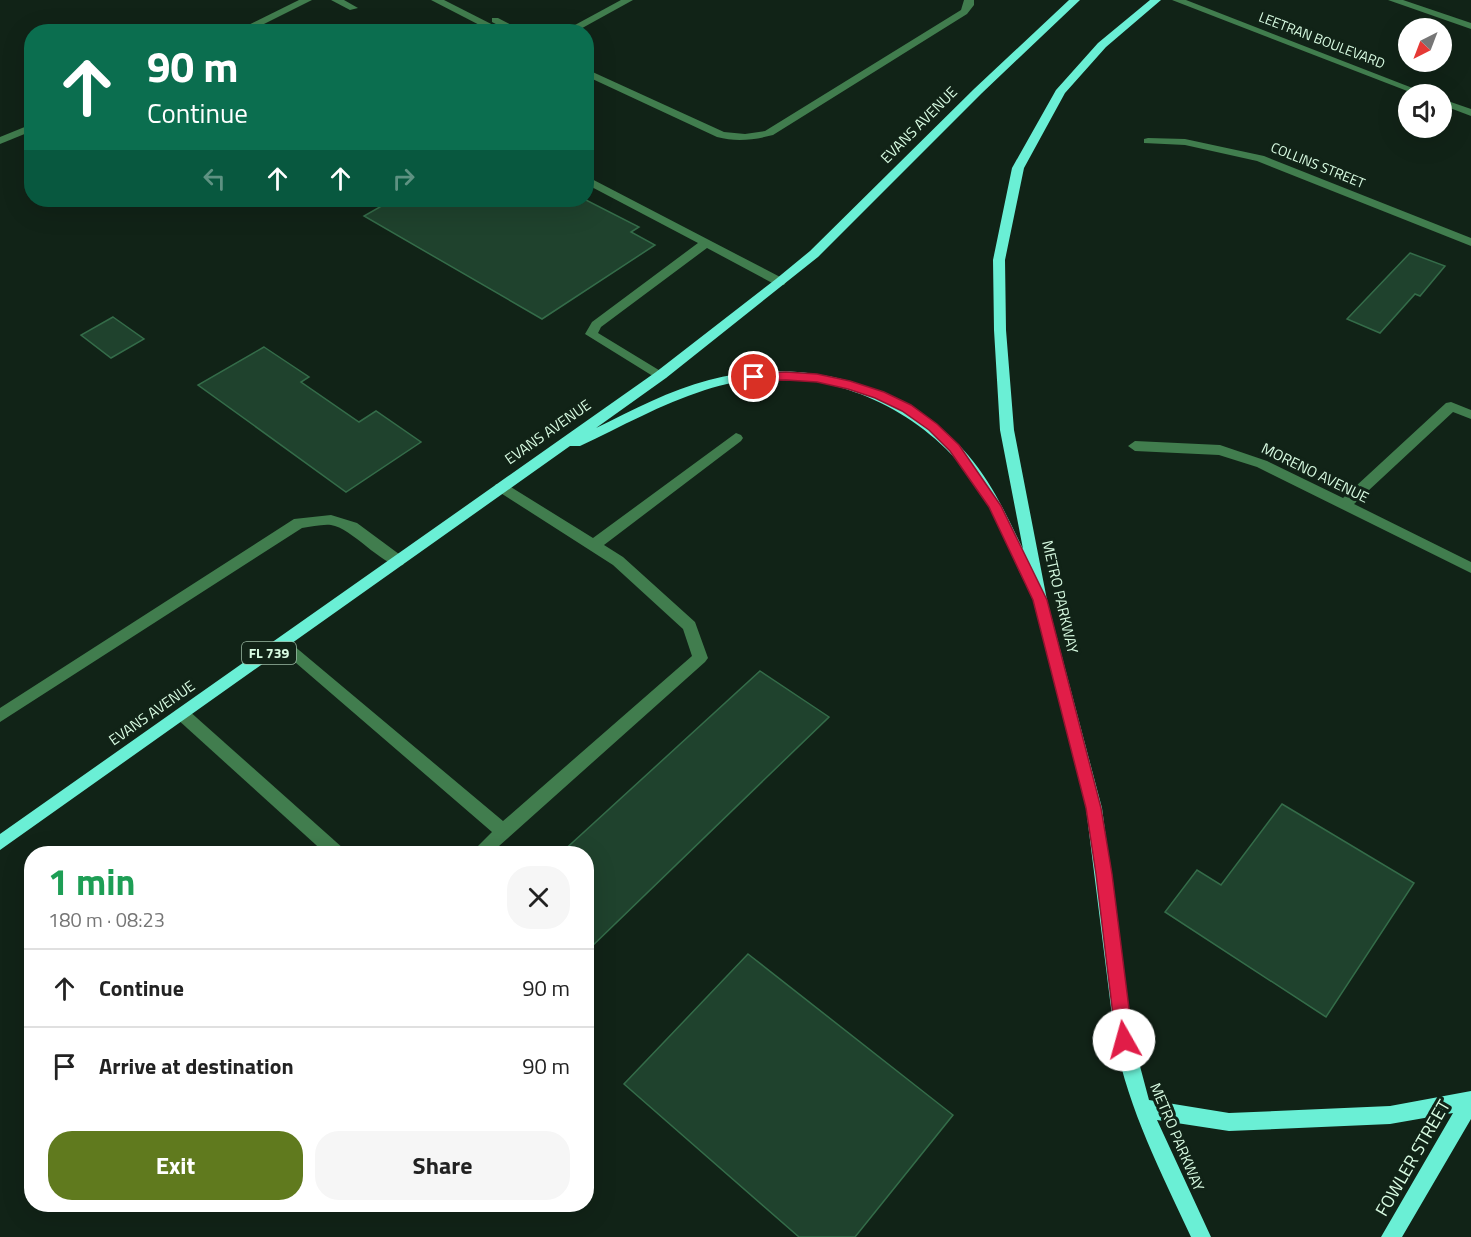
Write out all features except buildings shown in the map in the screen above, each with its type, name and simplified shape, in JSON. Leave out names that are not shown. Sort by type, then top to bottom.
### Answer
[{"type":"main road","name":"EVANS AVENUE","points":[[0,843],[537,460],[661,375],[780,282],[814,254],[978,91],[1076,0]]},
{"type":"main road","name":"METRO PARKWAY","points":[[1156,0],[1102,45],[1060,92],[1018,168],[999,260],[1000,330],[1007,430],[1040,600],[1094,808],[1124,1040],[1131,1073],[1142,1108],[1201,1237]]},
{"type":"main road","points":[[537,460],[673,398],[699,387],[725,380],[786,376],[817,378],[850,385],[880,395],[906,408],[933,427],[954,448],[995,506],[1040,600]]},
{"type":"main road","points":[[1142,1108],[1228,1122],[1390,1115],[1471,1100]]},
{"type":"main road","name":"FOWLER STREET","points":[[1391,1237],[1471,1100]]},
{"type":"street","points":[[255,24],[307,0]]},
{"type":"street","points":[[336,0],[353,8]]},
{"type":"street","points":[[436,0],[486,24]]},
{"type":"street","points":[[454,0],[504,24]]},
{"type":"street","points":[[582,24],[628,0]]},
{"type":"street","points":[[594,76],[721,135],[738,138],[758,136],[769,133],[964,12],[969,5],[969,0]]},
{"type":"street","name":"LEETRAN BOULEVARD","points":[[1177,0],[1398,84]]},
{"type":"street","points":[[1393,0],[1471,26]]},
{"type":"street","points":[[1452,106],[1471,113]]},
{"type":"street","points":[[0,141],[24,130]]},
{"type":"street","name":"COLLINS STREET","points":[[1148,141],[1185,142],[1260,158],[1471,242]]},
{"type":"street","points":[[594,183],[780,282]]},
{"type":"street","points":[[661,375],[591,334],[596,325],[706,243]]},
{"type":"street","points":[[1344,505],[1451,406],[1471,415]]},
{"type":"street","points":[[593,546],[736,438]]},
{"type":"street","name":"MORENO AVENUE","points":[[1135,446],[1220,450],[1262,464],[1471,568]]},
{"type":"street","points":[[487,846],[700,658],[690,626],[618,561],[501,487]]},
{"type":"street","points":[[0,716],[299,523],[331,520],[352,527],[398,561]]},
{"type":"street","points":[[282,644],[504,832]]},
{"type":"street","points":[[182,714],[329,846]]},
{"type":"route","points":[[754,377],[817,378],[850,385],[880,395],[906,408],[933,427],[954,448],[974,472],[995,506],[1040,600],[1094,808],[1124,1040]]}]
